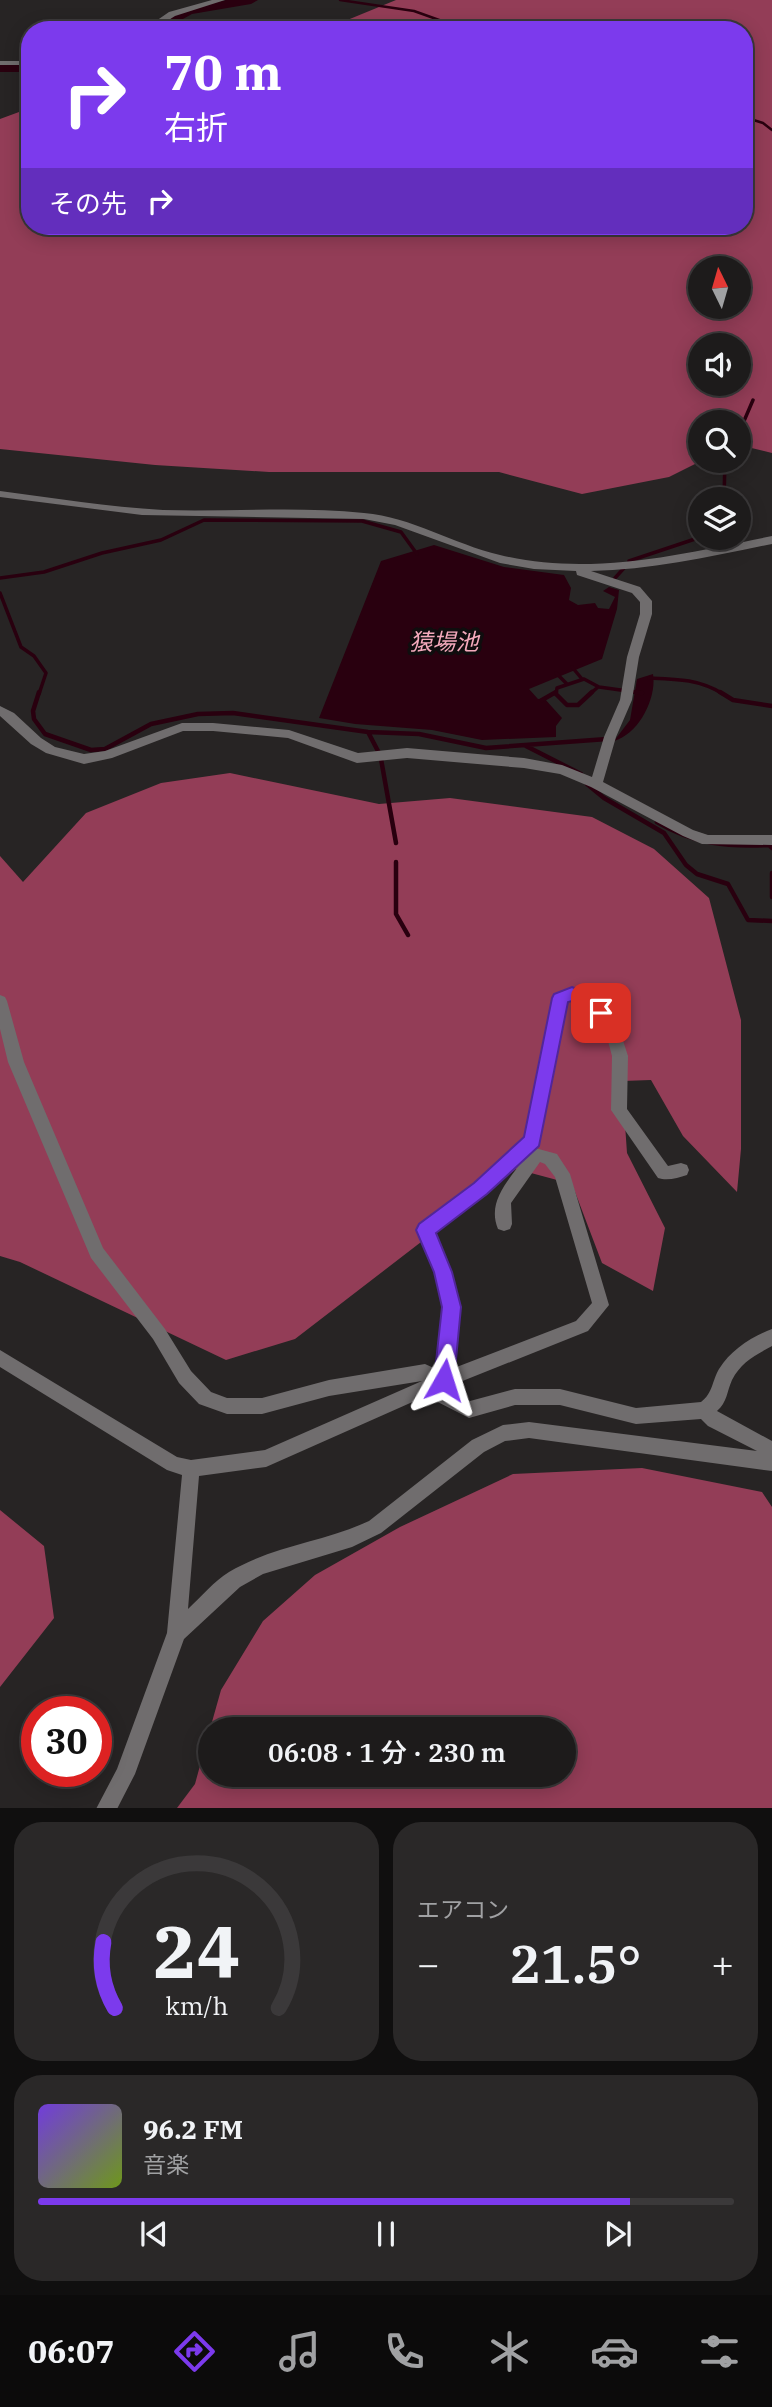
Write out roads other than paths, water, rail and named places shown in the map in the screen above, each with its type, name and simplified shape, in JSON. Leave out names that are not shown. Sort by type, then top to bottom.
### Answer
[{"type":"street","points":[[161,21],[172,14],[221,0]]},
{"type":"street","points":[[0,63],[21,62]]},
{"type":"street","points":[[0,494],[70,505],[163,513],[285,513],[379,518],[484,555],[530,564],[571,567],[651,564],[772,540]]},
{"type":"street","points":[[571,567],[636,590],[646,601],[646,614],[633,657],[628,691],[589,781]]},
{"type":"street","points":[[0,710],[36,741],[51,750],[85,759],[107,755],[182,727],[212,727],[289,734],[357,758],[407,753],[524,763],[562,770],[589,781],[670,824],[707,840],[772,840]]},
{"type":"street","points":[[444,1380],[452,1307],[443,1272],[425,1230],[481,1189],[533,1141],[560,998],[572,994],[591,1003],[611,1023],[620,1056],[619,1110],[664,1173],[681,1170]]},
{"type":"street","points":[[0,1000],[16,1062],[97,1253],[159,1335],[185,1377],[205,1398],[227,1406],[262,1406],[329,1388],[425,1372],[444,1380]]},
{"type":"street","points":[[0,1358],[173,1464],[191,1469],[266,1458],[426,1387],[582,1326],[601,1305],[562,1174],[551,1159],[537,1154],[503,1201],[504,1224]]},
{"type":"street","points":[[426,1387],[469,1410],[516,1397],[560,1397],[636,1416],[704,1410],[716,1401],[725,1375],[739,1356],[772,1338]]},
{"type":"street","points":[[704,1410],[714,1420],[772,1450]]},
{"type":"street","points":[[177,1633],[233,1580],[260,1566],[352,1538],[375,1527],[478,1447],[503,1433],[528,1430],[772,1462]]},
{"type":"street","points":[[106,1808],[125,1774],[177,1633],[191,1469]]},
{"type":"water","name":"猿場池","points":[[434,545],[504,567],[564,575],[571,588],[569,600],[578,605],[595,603],[598,608],[609,609],[615,597],[603,591],[609,587],[619,590],[617,609],[602,659],[529,689],[538,699],[544,698],[562,718],[556,726],[556,737],[482,740],[432,730],[355,724],[319,718],[381,561]]},
{"type":"water","points":[[653,674],[652,694],[644,714],[631,731],[614,741],[630,720],[637,679]]},
{"type":"waterway","points":[[165,21],[188,10],[251,0]]},
{"type":"waterway","points":[[340,0],[414,11],[442,21]]},
{"type":"waterway","points":[[0,68],[21,68]]},
{"type":"waterway","points":[[753,120],[772,130]]},
{"type":"waterway","points":[[749,410],[753,400]]},
{"type":"waterway","points":[[724,487],[725,473]]},
{"type":"waterway","points":[[0,578],[44,572],[102,553],[161,540],[204,520],[362,521],[401,532],[417,554]]},
{"type":"waterway","points":[[629,561],[688,541]]},
{"type":"waterway","points":[[615,578],[624,568]]},
{"type":"waterway","points":[[0,593],[21,647],[34,656],[46,673],[39,694]]},
{"type":"waterway","points":[[572,667],[582,679]]},
{"type":"waterway","points":[[556,673],[567,684]]},
{"type":"waterway","points":[[649,678],[696,683],[723,694]]},
{"type":"waterway","points":[[592,692],[578,705],[567,705],[556,694],[557,688],[584,679],[599,687],[642,693],[635,692]]},
{"type":"waterway","points":[[590,694],[598,687]]},
{"type":"waterway","points":[[39,692],[33,711],[34,719],[45,734],[91,750],[105,749],[151,724],[198,714],[233,713],[368,732]]},
{"type":"waterway","points":[[542,700],[556,692]]},
{"type":"waterway","points":[[720,692],[733,700],[772,706]]},
{"type":"waterway","points":[[368,732],[419,734],[486,748],[607,739]]},
{"type":"waterway","points":[[368,732],[379,753]]},
{"type":"waterway","points":[[526,746],[581,774]]},
{"type":"waterway","points":[[381,759],[396,843]]},
{"type":"waterway","points":[[587,784],[604,798],[664,833],[686,865],[697,874],[728,884],[748,920],[772,921]]},
{"type":"waterway","points":[[657,822],[684,835],[711,842],[769,845],[772,848]]},
{"type":"waterway","points":[[396,862],[396,914],[408,935]]},
{"type":"waterway","points":[[772,873],[772,897]]}]
